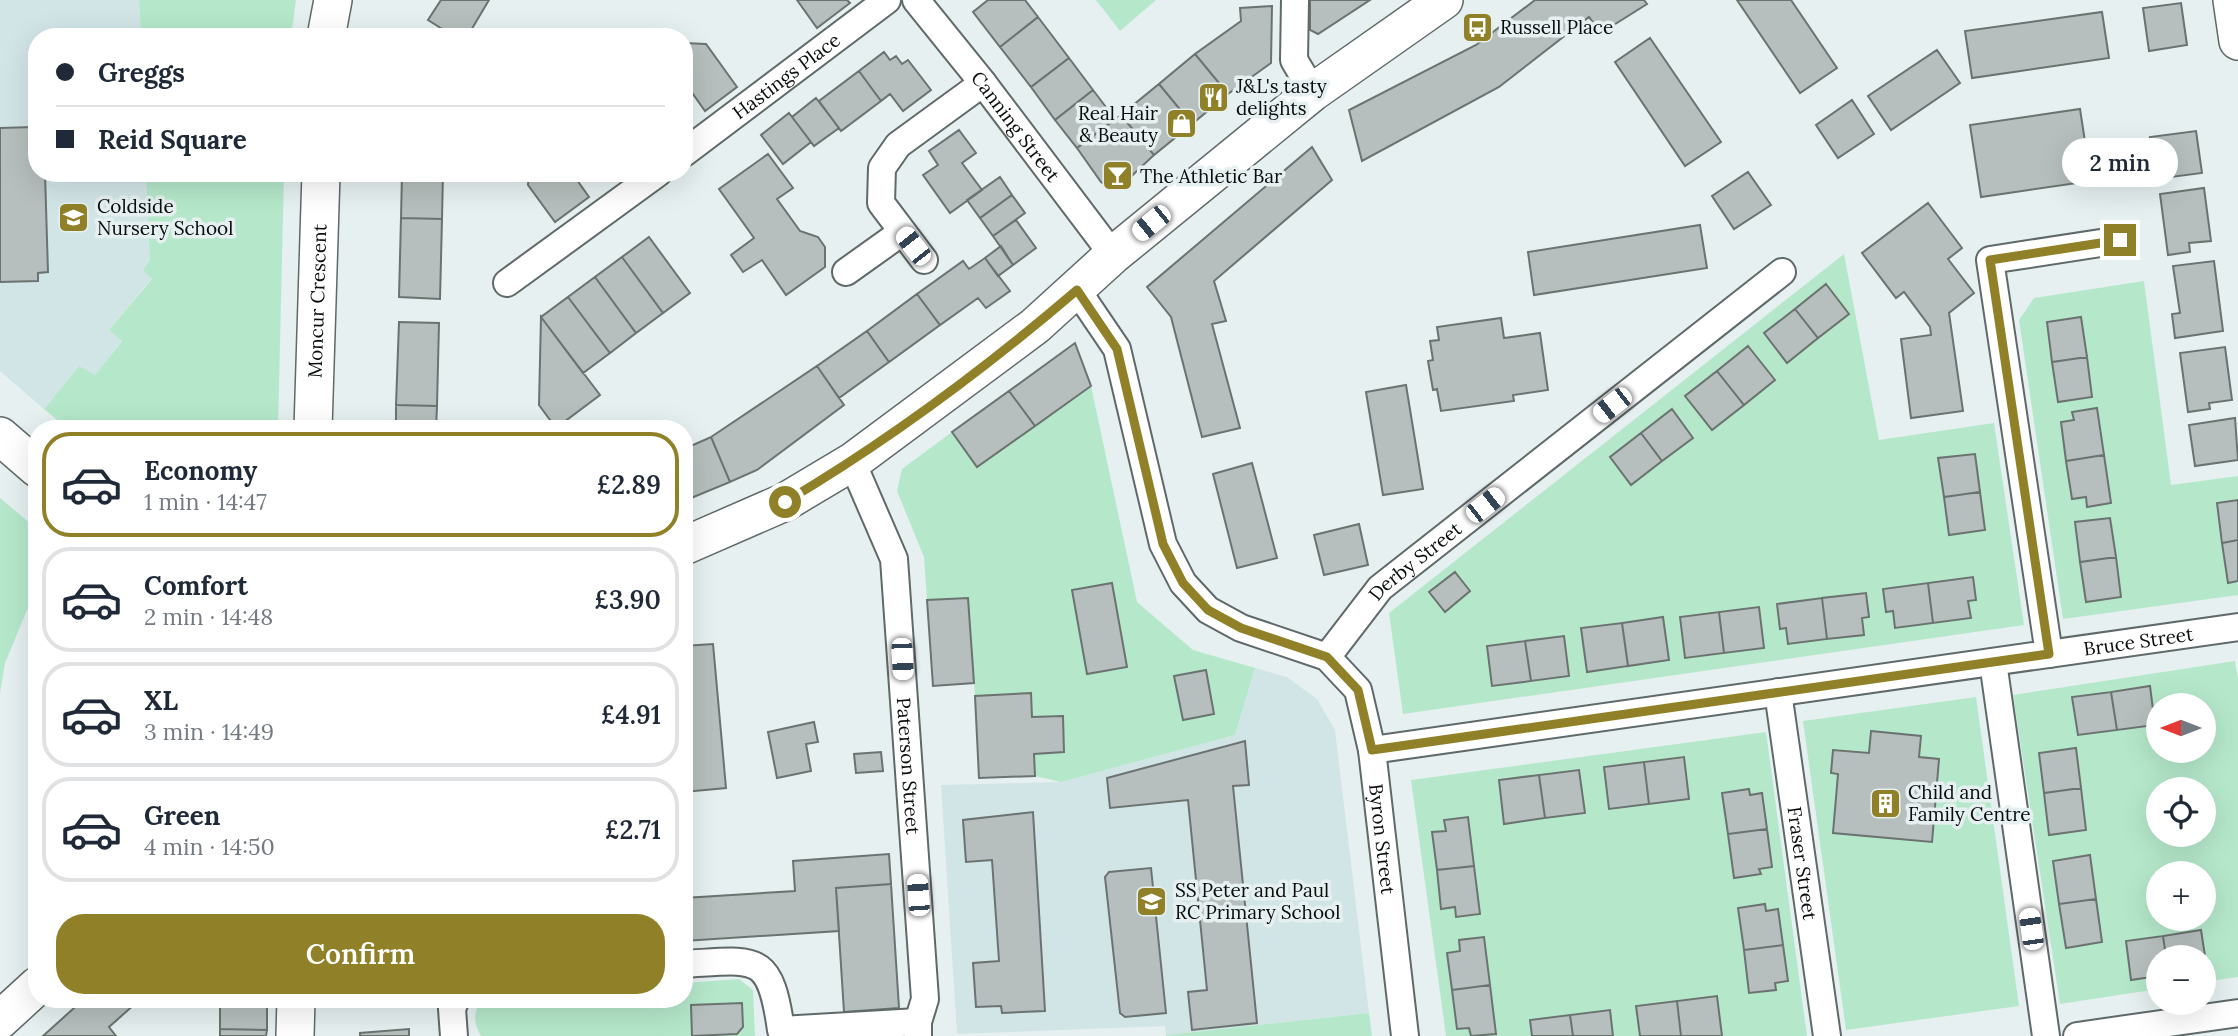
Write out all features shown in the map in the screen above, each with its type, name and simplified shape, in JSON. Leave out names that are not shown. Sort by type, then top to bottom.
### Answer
[{"type":"street","points":[[328,28],[333,0]]},
{"type":"street","name":"Hastings Place","points":[[693,146],[887,0]]},
{"type":"street","name":"Canning Street","points":[[916,0],[983,83],[1113,255]]},
{"type":"street","points":[[1295,0],[1294,60],[1313,92]]},
{"type":"street","points":[[693,542],[785,502],[852,462],[1035,326],[1113,255],[1313,92],[1444,0]]},
{"type":"street","points":[[2232,0],[2238,41]]},
{"type":"street","points":[[925,260],[881,203],[882,168],[898,145],[983,83]]},
{"type":"street","name":"Moncur Crescent","points":[[313,420],[321,182]]},
{"type":"street","points":[[508,283],[646,182]]},
{"type":"street","points":[[846,272],[902,232]]},
{"type":"street","points":[[2049,654],[1990,260],[2120,240]]},
{"type":"street","name":"Derby Street","points":[[1327,657],[1380,588],[1782,272]]},
{"type":"street","points":[[1077,290],[1117,349],[1163,544],[1183,583],[1208,610],[1241,628],[1327,657]]},
{"type":"street","points":[[0,436],[28,460]]},
{"type":"street","name":"Paterson Street","points":[[852,462],[894,559],[926,999],[918,1029]]},
{"type":"street","name":"Bruce Street","points":[[1372,750],[2238,627]]},
{"type":"street","name":"Byron Street","points":[[1327,657],[1358,690],[1372,750],[1405,1036]]},
{"type":"street","points":[[1993,662],[2046,1036]]},
{"type":"street","name":"Fraser Street","points":[[1778,692],[1827,1036]]},
{"type":"street","points":[[693,964],[740,961],[760,967],[775,989],[781,1030],[918,1029]]},
{"type":"street","points":[[0,1020],[28,994]]},
{"type":"street","points":[[295,1036],[296,1008]]},
{"type":"street","points":[[452,1008],[454,1036]]},
{"type":"street","points":[[2077,1036],[2238,1013]]},
{"type":"shaded area","name":"Coldside Nursery School","points":[[0,0],[139,0],[141,28],[28,28],[28,182],[147,182],[152,278],[109,330],[122,340],[95,376],[79,366],[44,409],[0,371]]},
{"type":"shaded area","name":"SS Peter and Paul RC Primary School","points":[[1255,668],[1287,677],[1317,699],[1335,730],[1369,1013],[1166,1035],[1165,1026],[957,1034],[941,785],[1061,782],[1235,735]]},
{"type":"green space","points":[[139,0],[296,0],[292,28],[141,28]]},
{"type":"green space","points":[[1096,0],[1156,0],[1120,31]]},
{"type":"green space","points":[[146,182],[284,182],[278,420],[57,420],[44,409],[79,366],[95,375],[122,341],[109,330],[152,279],[143,270],[150,260]]},
{"type":"green space","points":[[1844,254],[1879,440],[1994,423],[2024,625],[1403,714],[1389,613]]},
{"type":"green space","points":[[2144,281],[2171,485],[2238,476],[2238,595],[2063,619],[2019,320],[2034,298]]},
{"type":"green space","points":[[1091,386],[1137,602],[1193,650],[1255,668],[1235,735],[1061,782],[1035,776],[1034,754],[1064,752],[1063,716],[1032,717],[1030,693],[975,696],[968,598],[927,600],[924,557],[897,491],[902,469],[952,432],[978,467]]},
{"type":"green space","points":[[0,498],[28,521],[28,609],[5,663],[0,693]]},
{"type":"green space","points":[[2235,661],[2238,679],[2238,977],[2216,980],[2216,945],[2146,945],[2146,991],[2060,1004],[2013,695]]},
{"type":"green space","points":[[1976,697],[2019,1006],[1846,1030],[1803,721]]},
{"type":"green space","points":[[1766,732],[1807,1036],[1446,1036],[1411,780]]},
{"type":"green space","points":[[739,979],[753,990],[755,1036],[481,1036],[475,1022],[477,1008],[693,1008],[693,982]]},
{"type":"green space","points":[[1369,1013],[1372,1036],[1166,1036],[1166,1035]]},
{"type":"building","points":[[441,0],[489,0],[472,28],[441,28],[428,20]]},
{"type":"building","points":[[797,0],[847,0],[850,3],[817,28]]},
{"type":"building","points":[[988,0],[1025,0],[1038,17],[1000,47],[973,12]]},
{"type":"building","points":[[1310,0],[1370,0],[1318,34],[1310,30]]},
{"type":"building","points":[[1535,0],[1644,0],[1647,4],[1601,33],[1589,17],[1499,87],[1362,161],[1349,110],[1476,45]]},
{"type":"building","points":[[1737,0],[1791,0],[1837,68],[1800,93]]},
{"type":"building","points":[[2181,3],[2187,45],[2149,51],[2143,8]]},
{"type":"building","points":[[1272,6],[1271,63],[1228,94],[1195,54],[1241,21],[1240,8]]},
{"type":"building","points":[[2102,12],[2109,58],[1972,78],[1965,31]]},
{"type":"building","points":[[1038,17],[1069,58],[1031,87],[1000,47]]},
{"type":"building","points":[[1650,38],[1721,142],[1685,166],[1615,62]]},
{"type":"building","points":[[693,43],[706,44],[737,87],[705,111],[693,94]]},
{"type":"building","points":[[1937,50],[1960,83],[1891,130],[1868,96]]},
{"type":"building","points":[[884,52],[890,60],[896,56],[902,64],[908,60],[931,90],[903,111],[890,94],[881,101],[859,71]]},
{"type":"building","points":[[1195,54],[1228,94],[1192,124],[1159,84]]},
{"type":"building","points":[[1069,58],[1093,90],[1055,120],[1031,87]]},
{"type":"building","points":[[859,71],[881,101],[841,131],[819,101]]},
{"type":"building","points":[[1159,84],[1192,124],[1154,155],[1121,115]]},
{"type":"building","points":[[1093,90],[1115,119],[1077,148],[1055,120]]},
{"type":"building","points":[[816,98],[839,128],[814,146],[792,117]]},
{"type":"building","points":[[1852,100],[1874,134],[1838,158],[1816,125]]},
{"type":"building","points":[[2080,109],[2091,181],[1981,197],[1970,125]]},
{"type":"building","points":[[789,113],[811,142],[783,164],[761,135]]},
{"type":"building","points":[[1121,115],[1154,155],[1122,185],[1110,188],[1101,182],[1077,148]]},
{"type":"building","points":[[28,127],[28,182],[45,182],[48,272],[38,273],[38,281],[0,282],[0,128]]},
{"type":"building","points":[[959,130],[976,153],[962,163],[982,190],[950,213],[923,175],[938,165],[929,151]]},
{"type":"building","points":[[2196,131],[2202,173],[2156,179],[2150,137]]},
{"type":"building","points":[[1312,147],[1332,180],[1214,281],[1226,321],[1212,324],[1240,428],[1202,437],[1171,317],[1147,287]]},
{"type":"building","points":[[768,154],[793,188],[777,199],[800,231],[818,237],[825,247],[825,267],[786,295],[762,260],[743,272],[731,255],[754,238],[719,189]]},
{"type":"building","points":[[1748,172],[1771,205],[1734,229],[1712,196]]},
{"type":"building","points":[[1000,177],[1012,195],[980,218],[967,200]]},
{"type":"building","points":[[402,182],[443,182],[442,219],[401,218]]},
{"type":"building","points":[[528,182],[578,182],[589,197],[555,222]]},
{"type":"building","points":[[2204,188],[2211,241],[2189,243],[2190,252],[2168,255],[2160,194]]},
{"type":"building","points":[[1012,195],[1025,213],[993,236],[980,218]]},
{"type":"building","points":[[1928,203],[1962,248],[1948,259],[1974,293],[1949,313],[1963,411],[1911,418],[1901,339],[1931,335],[1930,327],[1904,292],[1896,298],[1862,253]]},
{"type":"building","points":[[401,218],[442,219],[440,299],[399,297]]},
{"type":"building","points":[[1016,220],[1036,248],[1013,265],[993,236]]},
{"type":"building","points":[[1700,225],[1707,268],[1534,295],[1528,252]]},
{"type":"building","points":[[649,237],[690,293],[663,313],[622,257]]},
{"type":"building","points":[[1001,246],[1013,265],[998,276],[985,258]]},
{"type":"building","points":[[622,257],[663,313],[636,333],[595,277]]},
{"type":"building","points":[[985,258],[1010,291],[986,308],[978,298],[940,325],[917,294],[963,261],[969,269]]},
{"type":"building","points":[[2214,261],[2223,331],[2175,338],[2172,314],[2180,313],[2173,266]]},
{"type":"building","points":[[595,277],[636,333],[610,353],[568,297]]},
{"type":"building","points":[[1826,284],[1849,314],[1818,338],[1795,309]]},
{"type":"building","points":[[917,294],[940,325],[889,362],[867,331]]},
{"type":"building","points":[[568,297],[610,353],[583,373],[541,317]]},
{"type":"building","points":[[1795,309],[1818,338],[1787,363],[1764,333]]},
{"type":"building","points":[[541,317],[600,395],[567,420],[550,420],[539,405]]},
{"type":"building","points":[[2081,317],[2087,357],[2052,362],[2047,322]]},
{"type":"building","points":[[1501,318],[1504,338],[1540,333],[1548,390],[1513,395],[1514,401],[1441,411],[1437,389],[1433,390],[1428,361],[1433,360],[1430,341],[1439,340],[1437,327]]},
{"type":"building","points":[[399,322],[439,323],[437,406],[396,405]]},
{"type":"building","points":[[867,331],[889,362],[839,398],[817,366]]},
{"type":"building","points":[[1075,343],[1091,386],[1035,426],[1009,391]]},
{"type":"building","points":[[1748,346],[1775,380],[1744,405],[1717,371]]},
{"type":"building","points":[[2225,347],[2232,400],[2209,403],[2210,409],[2188,412],[2180,353]]},
{"type":"building","points":[[2087,357],[2092,397],[2058,402],[2052,362]]},
{"type":"building","points":[[817,366],[844,405],[757,470],[730,482],[711,437]]},
{"type":"building","points":[[1717,371],[1744,405],[1712,430],[1685,396]]},
{"type":"building","points":[[1406,385],[1423,489],[1383,495],[1366,392]]},
{"type":"building","points":[[1009,391],[1035,426],[977,467],[952,432]]},
{"type":"building","points":[[396,405],[437,406],[436,420],[396,420]]},
{"type":"building","points":[[2097,408],[2104,455],[2066,461],[2061,422],[2074,420],[2072,412]]},
{"type":"building","points":[[1672,409],[1693,438],[1662,461],[1641,433]]},
{"type":"building","points":[[2235,418],[2238,460],[2195,466],[2189,425]]},
{"type":"building","points":[[1641,433],[1662,461],[1631,485],[1610,457]]},
{"type":"building","points":[[711,437],[730,482],[693,497],[693,445]]},
{"type":"building","points":[[1975,454],[1980,492],[1944,497],[1938,458]]},
{"type":"building","points":[[2104,455],[2111,503],[2087,507],[2086,497],[2072,499],[2066,461]]},
{"type":"building","points":[[1252,463],[1277,558],[1237,568],[1213,474]]},
{"type":"building","points":[[1980,492],[1985,530],[1949,535],[1944,497]]},
{"type":"building","points":[[2238,500],[2238,540],[2222,543],[2217,503]]},
{"type":"building","points":[[2110,518],[2116,557],[2080,562],[2075,522]]},
{"type":"building","points":[[1359,524],[1368,565],[1324,575],[1314,535]]},
{"type":"building","points":[[2238,540],[2238,581],[2228,583],[2222,543]]},
{"type":"building","points":[[2116,557],[2121,597],[2086,602],[2080,562]]},
{"type":"building","points":[[1455,572],[1470,591],[1445,612],[1429,592]]},
{"type":"building","points":[[1973,577],[1976,600],[1968,601],[1971,618],[1933,623],[1928,583]]},
{"type":"building","points":[[1112,583],[1127,667],[1087,674],[1072,590]]},
{"type":"building","points":[[1928,583],[1933,623],[1895,628],[1893,611],[1886,612],[1883,589]]},
{"type":"building","points":[[1866,593],[1869,617],[1862,618],[1864,635],[1827,639],[1822,598]]},
{"type":"building","points":[[968,598],[974,683],[933,686],[927,600]]},
{"type":"building","points":[[1822,598],[1827,639],[1788,644],[1786,628],[1780,629],[1777,604]]},
{"type":"building","points":[[1759,607],[1764,648],[1724,653],[1719,612]]},
{"type":"building","points":[[1719,612],[1724,653],[1685,658],[1680,617]]},
{"type":"building","points":[[1663,617],[1669,660],[1628,666],[1622,623]]},
{"type":"building","points":[[1622,623],[1628,666],[1587,672],[1581,628]]},
{"type":"building","points":[[1564,636],[1569,676],[1531,681],[1525,641]]},
{"type":"building","points":[[1525,641],[1531,681],[1492,686],[1487,646]]},
{"type":"building","points":[[713,644],[726,788],[693,791],[693,645]]},
{"type":"building","points":[[1206,670],[1214,714],[1183,720],[1174,676]]},
{"type":"building","points":[[2150,686],[2151,693],[2146,693],[2146,726],[2117,730],[2111,692]]},
{"type":"building","points":[[2111,692],[2117,730],[2078,735],[2072,697]]},
{"type":"building","points":[[1031,693],[1032,717],[1063,716],[1064,752],[1034,754],[1035,776],[979,778],[975,696]]},
{"type":"building","points":[[814,722],[818,742],[806,744],[811,771],[777,778],[768,732]]},
{"type":"building","name":"Child and Family Centre","points":[[1871,731],[1921,736],[1919,757],[1939,759],[1932,842],[1833,833],[1838,774],[1831,773],[1833,750],[1869,753]]},
{"type":"building","points":[[1245,741],[1249,785],[1233,786],[1257,1023],[1192,1030],[1188,992],[1207,990],[1188,800],[1110,808],[1107,778]]},
{"type":"building","points":[[2076,748],[2081,788],[2044,793],[2039,753]]},
{"type":"building","points":[[881,752],[883,771],[856,773],[854,754]]},
{"type":"building","points":[[1684,757],[1689,799],[1649,804],[1644,762]]},
{"type":"building","points":[[1644,762],[1649,804],[1609,809],[1604,767]]},
{"type":"building","points":[[1579,770],[1585,813],[1545,818],[1539,775]]},
{"type":"building","points":[[1539,775],[1545,818],[1504,824],[1499,780]]},
{"type":"building","points":[[2081,788],[2086,830],[2049,835],[2044,793]]},
{"type":"building","points":[[1749,789],[1750,795],[1762,793],[1767,829],[1728,834],[1722,793]]},
{"type":"building","points":[[1033,812],[1045,1011],[1002,1013],[1001,1006],[976,1007],[973,963],[999,961],[992,860],[966,862],[963,820]]},
{"type":"building","points":[[1468,817],[1474,866],[1437,870],[1432,832],[1446,831],[1444,820]]},
{"type":"building","points":[[1767,829],[1772,867],[1759,869],[1761,874],[1734,878],[1728,834]]},
{"type":"building","points":[[889,854],[891,884],[836,888],[839,931],[693,940],[693,897],[795,891],[793,861]]},
{"type":"building","points":[[2090,855],[2096,899],[2059,904],[2053,861]]},
{"type":"building","points":[[1474,866],[1480,914],[1456,917],[1455,907],[1441,909],[1437,870]]},
{"type":"building","points":[[1151,868],[1166,1013],[1125,1017],[1120,1013],[1105,877],[1109,872]]},
{"type":"building","points":[[891,884],[899,1008],[844,1012],[836,888]]},
{"type":"building","points":[[2096,899],[2102,942],[2066,948],[2059,904]]},
{"type":"building","points":[[1765,904],[1766,911],[1778,909],[1783,945],[1744,950],[1738,908]]},
{"type":"building","points":[[2201,931],[2203,945],[2164,945],[2163,936]]},
{"type":"building","points":[[2163,936],[2164,945],[2146,945],[2146,978],[2131,980],[2126,941]]},
{"type":"building","points":[[1484,937],[1490,985],[1452,990],[1447,953],[1460,951],[1459,940]]},
{"type":"building","points":[[1783,945],[1788,981],[1775,983],[1776,990],[1749,993],[1744,950]]},
{"type":"building","points":[[1490,985],[1496,1034],[1471,1036],[1469,1028],[1457,1029],[1452,990]]},
{"type":"building","points":[[1717,996],[1722,1036],[1681,1036],[1677,1001]]},
{"type":"building","points":[[1677,1001],[1681,1036],[1640,1036],[1636,1006]]},
{"type":"building","points":[[742,1003],[743,1027],[737,1034],[692,1036],[693,1005]]},
{"type":"building","points":[[74,1008],[130,1008],[109,1027],[116,1036],[43,1036]]},
{"type":"building","points":[[220,1008],[267,1008],[267,1030],[220,1029]]},
{"type":"building","points":[[1610,1010],[1613,1036],[1573,1036],[1570,1015]]},
{"type":"building","points":[[1570,1015],[1573,1036],[1532,1036],[1530,1020]]},
{"type":"building","points":[[220,1029],[267,1030],[266,1036],[220,1036]]},
{"type":"building","points":[[409,1029],[409,1036],[360,1036],[360,1033]]},
{"type":"place","name":"Russell Place","points":[[1477,27]]},
{"type":"place","name":"J&L's tasty delights","points":[[1213,97]]},
{"type":"place","name":"Real Hair & Beauty","points":[[1181,124]]},
{"type":"place","name":"The Athletic Bar","points":[[1117,176]]},
{"type":"place","name":"Coldside Nursery School","points":[[74,217]]},
{"type":"place","name":"Child and Family Centre","points":[[1885,803]]},
{"type":"place","name":"SS Peter and Paul RC Primary School","points":[[1152,901]]},
{"type":"route","points":[[785,502],[852,462],[1035,326],[1077,290],[1117,349],[1163,544],[1183,583],[1208,610],[1241,628],[1327,657],[1358,690],[1372,750],[2049,654],[1990,260],[2120,240]]}]
